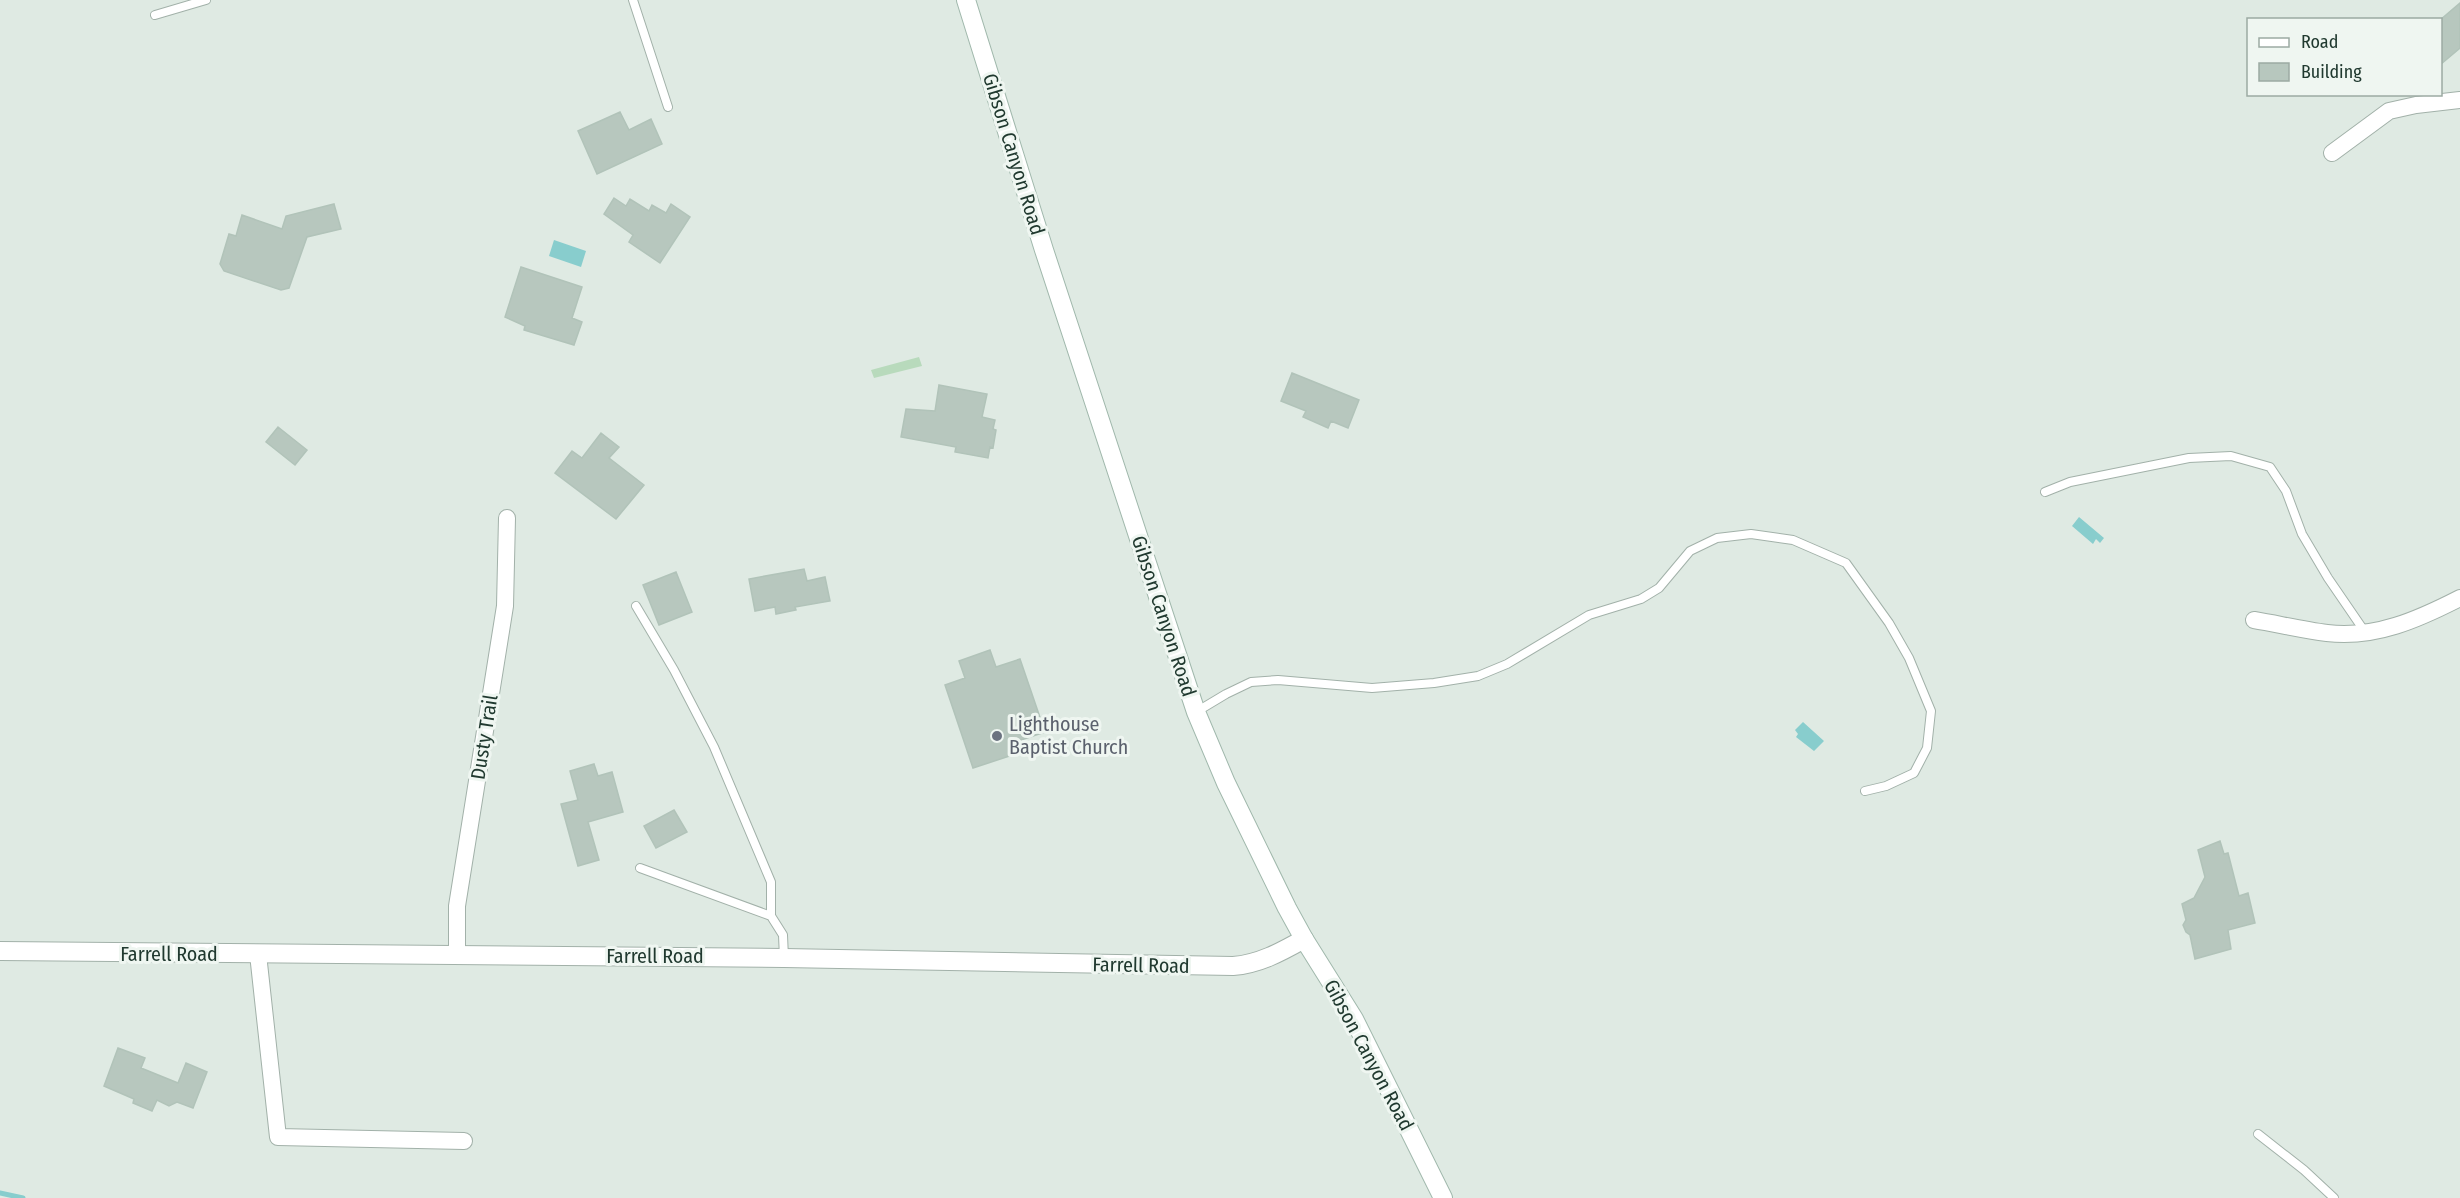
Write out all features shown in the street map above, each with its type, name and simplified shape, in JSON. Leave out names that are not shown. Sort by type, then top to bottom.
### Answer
[{"type":"street","name":"Gibson Canyon Road","points":[[966,0],[1044,250],[1196,712],[1230,793],[1304,939],[1354,1019],[1443,1198]]},
{"type":"street","points":[[2332,153],[2390,111],[2416,105],[2460,100]]},
{"type":"street","name":"Dusty Trail","points":[[457,955],[457,906],[505,606],[507,518]]},
{"type":"street","points":[[2254,620],[2329,634],[2365,633],[2398,627],[2460,598]]},
{"type":"street","name":"Farrell Road","points":[[0,951],[783,958],[1233,966],[1248,965],[1268,958],[1304,939]]},
{"type":"street","points":[[258,954],[278,1137],[464,1141]]},
{"type":"lane","points":[[155,15],[206,0]]},
{"type":"lane","points":[[633,0],[668,107]]},
{"type":"lane","points":[[2045,492],[2070,482],[2189,458],[2231,456],[2270,467],[2286,491],[2302,534],[2365,633]]},
{"type":"lane","points":[[1196,712],[1251,682],[1278,680],[1372,688],[1434,683],[1478,676],[1507,664],[1588,615],[1641,599],[1659,588],[1690,551],[1717,538],[1751,534],[1793,540],[1846,563],[1889,622],[1909,658],[1931,711],[1927,748],[1914,773],[1886,786],[1865,791]]},
{"type":"lane","points":[[636,606],[674,670],[714,747],[771,882],[771,916],[783,935],[783,958]]},
{"type":"lane","points":[[640,868],[771,916]]},
{"type":"lane","points":[[2259,1134],[2304,1170],[2334,1198]]},
{"type":"green space","points":[[919,357],[922,366],[874,378],[871,370]]},
{"type":"water","points":[[554,240],[586,251],[581,267],[549,256]]},
{"type":"water","points":[[2079,517],[2104,538],[2100,543],[2096,539],[2093,544],[2072,526]]},
{"type":"water","points":[[1803,722],[1824,741],[1814,751],[1796,737],[1798,734],[1795,730]]},
{"type":"building","points":[[2460,3],[2460,48],[2442,63],[2442,18]]},
{"type":"building","points":[[620,112],[629,130],[651,119],[662,144],[597,174],[578,131]]},
{"type":"building","points":[[614,198],[626,206],[630,199],[649,211],[652,205],[666,213],[671,204],[690,217],[660,263],[629,242],[633,235],[604,214]]},
{"type":"building","points":[[334,204],[341,229],[307,237],[289,288],[281,290],[224,271],[220,264],[229,234],[236,236],[242,215],[282,229],[286,216]]},
{"type":"building","points":[[521,267],[582,287],[572,318],[582,322],[574,345],[524,330],[525,326],[505,317]]},
{"type":"building","points":[[1292,373],[1359,400],[1348,428],[1331,421],[1328,428],[1303,417],[1306,411],[1281,401]]},
{"type":"building","points":[[939,385],[987,394],[982,417],[995,420],[993,429],[996,430],[993,448],[990,447],[988,458],[955,452],[956,447],[901,437],[906,409],[935,411]]},
{"type":"building","points":[[278,427],[307,450],[295,465],[266,442]]},
{"type":"building","points":[[601,433],[619,447],[609,458],[644,485],[616,519],[555,473],[572,451],[582,458]]},
{"type":"building","points":[[804,569],[807,581],[825,577],[830,601],[795,607],[796,610],[776,614],[775,607],[755,611],[749,579]]},
{"type":"building","points":[[676,572],[692,612],[659,625],[643,585]]},
{"type":"building","points":[[990,650],[996,667],[1020,659],[1045,732],[1021,740],[1025,751],[973,768],[945,685],[965,678],[959,661]]},
{"type":"building","points":[[594,764],[598,776],[612,772],[623,812],[588,822],[599,860],[578,866],[561,804],[578,800],[570,771]]},
{"type":"building","points":[[674,810],[687,832],[656,848],[644,826]]},
{"type":"building","points":[[2220,841],[2224,854],[2228,853],[2239,896],[2248,893],[2255,923],[2228,930],[2231,949],[2195,959],[2190,935],[2183,925],[2186,920],[2182,904],[2194,898],[2205,877],[2198,850]]},
{"type":"building","points":[[118,1048],[145,1058],[141,1068],[178,1083],[186,1063],[207,1072],[193,1108],[177,1102],[169,1106],[157,1100],[152,1111],[133,1103],[134,1099],[104,1086]]},
{"type":"waterway","points":[[0,1193],[23,1198]]},
{"type":"place","name":"Lighthouse Baptist Church","points":[[997,736]]}]
